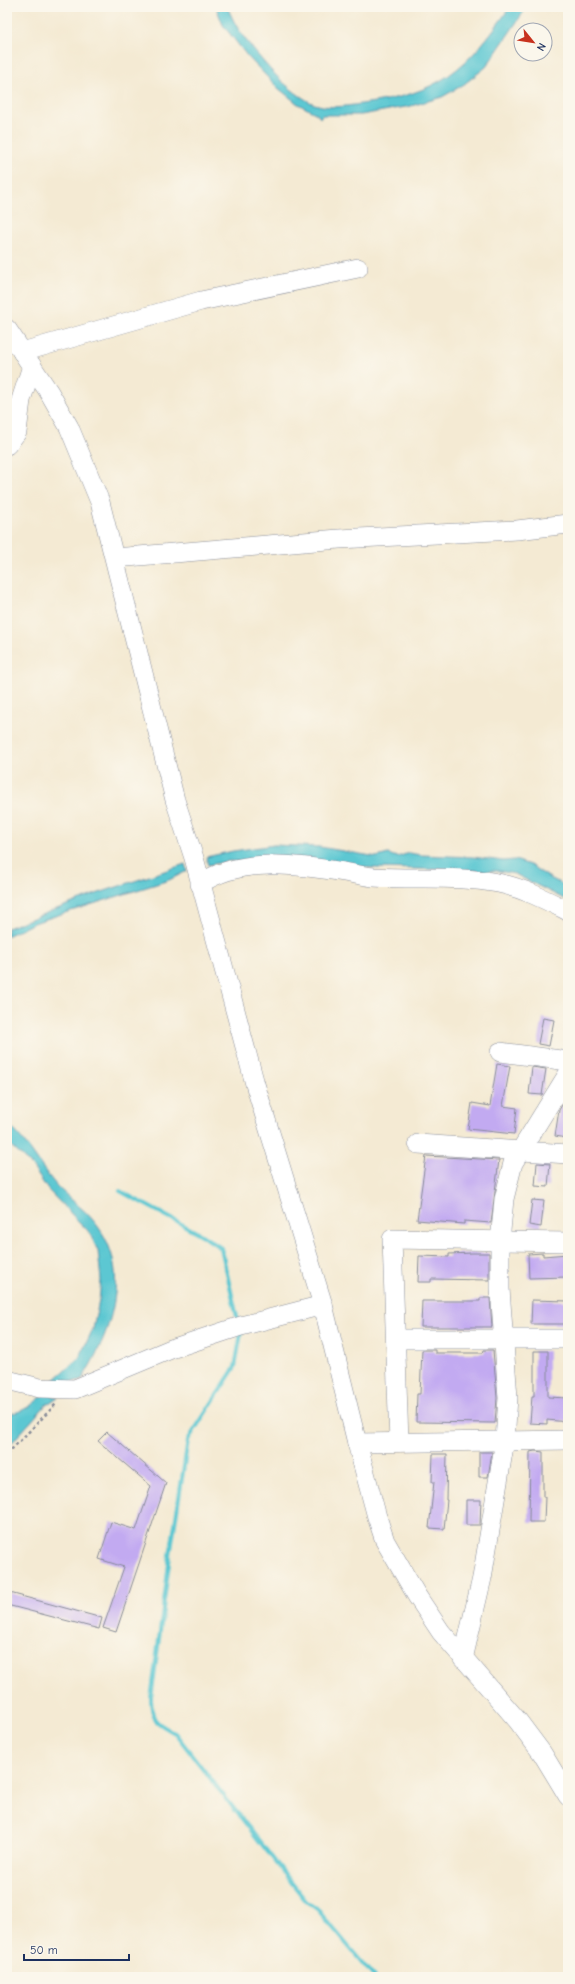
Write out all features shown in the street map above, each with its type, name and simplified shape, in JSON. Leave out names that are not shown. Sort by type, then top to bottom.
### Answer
[{"type":"street","points":[[27,359],[201,301],[358,268]]},
{"type":"street","points":[[7,329],[49,392],[75,440],[100,502],[167,768],[255,1084],[323,1305],[377,1517],[390,1551],[441,1632],[518,1721],[542,1753],[568,1796]]},
{"type":"street","points":[[7,445],[17,432],[27,359]]},
{"type":"street","points":[[115,558],[339,539],[517,530],[568,524]]},
{"type":"street","points":[[197,873],[214,875],[268,865],[316,868],[372,877],[462,879],[497,883],[530,894],[568,911]]},
{"type":"street","points":[[500,1052],[568,1061]]},
{"type":"street","points":[[463,1659],[482,1578],[505,1440],[508,1398],[500,1289],[500,1241],[504,1199],[513,1163],[519,1151],[568,1074]]},
{"type":"street","points":[[418,1144],[568,1154]]},
{"type":"street","points":[[399,1442],[392,1239],[568,1242]]},
{"type":"street","points":[[7,1380],[40,1388],[75,1389],[171,1349],[242,1326],[323,1305]]},
{"type":"street","points":[[396,1339],[568,1339]]},
{"type":"street","points":[[357,1442],[568,1440]]},
{"type":"path","points":[[7,1454],[56,1404],[75,1389]]},
{"type":"water","points":[[216,7],[227,7],[238,29],[250,45],[265,64],[291,89],[310,102],[322,106],[336,107],[388,100],[431,86],[449,75],[464,63],[494,29],[510,7],[527,7],[517,22],[513,22],[513,27],[486,67],[463,85],[442,97],[411,106],[361,115],[322,115],[320,118],[317,114],[298,104],[278,88],[248,57],[223,25]]},
{"type":"water","points":[[274,845],[320,847],[377,857],[388,854],[397,857],[409,853],[421,855],[473,857],[503,861],[515,860],[530,865],[550,878],[568,887],[568,901],[515,874],[499,871],[376,868],[229,861],[208,865],[206,857],[233,851]]},
{"type":"water","points":[[185,864],[187,871],[169,880],[34,923],[7,936],[7,928],[96,894]]},
{"type":"water","points":[[7,1123],[21,1137],[56,1185],[95,1222],[109,1246],[114,1265],[116,1285],[113,1305],[101,1343],[82,1379],[67,1384],[54,1380],[79,1358],[93,1329],[99,1301],[101,1280],[98,1251],[89,1232],[48,1190],[32,1166],[7,1142]]},
{"type":"water","points":[[45,1394],[58,1397],[46,1405],[7,1448],[7,1414],[23,1410],[32,1405]]},
{"type":"building","points":[[543,1018],[554,1020],[549,1046],[538,1044]]},
{"type":"building","points":[[497,1064],[510,1066],[503,1106],[517,1108],[514,1134],[468,1129],[472,1103],[490,1106]]},
{"type":"building","points":[[532,1067],[546,1069],[542,1095],[529,1094]]},
{"type":"building","points":[[568,1095],[567,1138],[555,1136],[559,1110]]},
{"type":"building","points":[[426,1156],[499,1160],[491,1223],[464,1221],[464,1224],[417,1220]]},
{"type":"building","points":[[537,1163],[550,1164],[548,1187],[535,1186]]},
{"type":"building","points":[[532,1200],[544,1201],[541,1227],[529,1225]]},
{"type":"building","points":[[489,1253],[489,1280],[431,1279],[431,1282],[418,1282],[419,1256],[449,1257],[449,1254]]},
{"type":"building","points":[[543,1253],[543,1256],[568,1254],[568,1277],[529,1278],[528,1254]]},
{"type":"building","points":[[480,1298],[490,1298],[492,1327],[421,1327],[422,1301],[480,1301]]},
{"type":"building","points":[[532,1300],[568,1301],[568,1324],[531,1324]]},
{"type":"building","points":[[422,1350],[435,1350],[435,1353],[483,1353],[484,1350],[493,1350],[497,1398],[495,1423],[416,1422],[417,1394],[420,1394]]},
{"type":"building","points":[[534,1351],[548,1351],[548,1397],[568,1398],[568,1422],[547,1420],[547,1424],[530,1423],[532,1396],[534,1396]]},
{"type":"building","points":[[107,1432],[166,1483],[116,1632],[103,1628],[124,1567],[99,1559],[111,1522],[136,1530],[151,1486],[98,1441]]},
{"type":"building","points":[[479,1452],[492,1452],[488,1477],[479,1477]]},
{"type":"building","points":[[530,1452],[543,1452],[543,1497],[545,1497],[544,1522],[529,1522]]},
{"type":"building","points":[[433,1454],[447,1454],[447,1500],[444,1529],[429,1528],[434,1482],[432,1482]]},
{"type":"building","points":[[466,1500],[481,1500],[480,1525],[466,1525]]},
{"type":"building","points":[[10,1593],[102,1618],[99,1629],[7,1605]]},
{"type":"waterway","points":[[120,1191],[200,1234],[221,1248],[238,1321]]},
{"type":"waterway","points":[[241,1333],[235,1367],[188,1440],[170,1556],[151,1699],[152,1712],[159,1723],[175,1733],[306,1901],[318,1910],[374,1977]]}]
